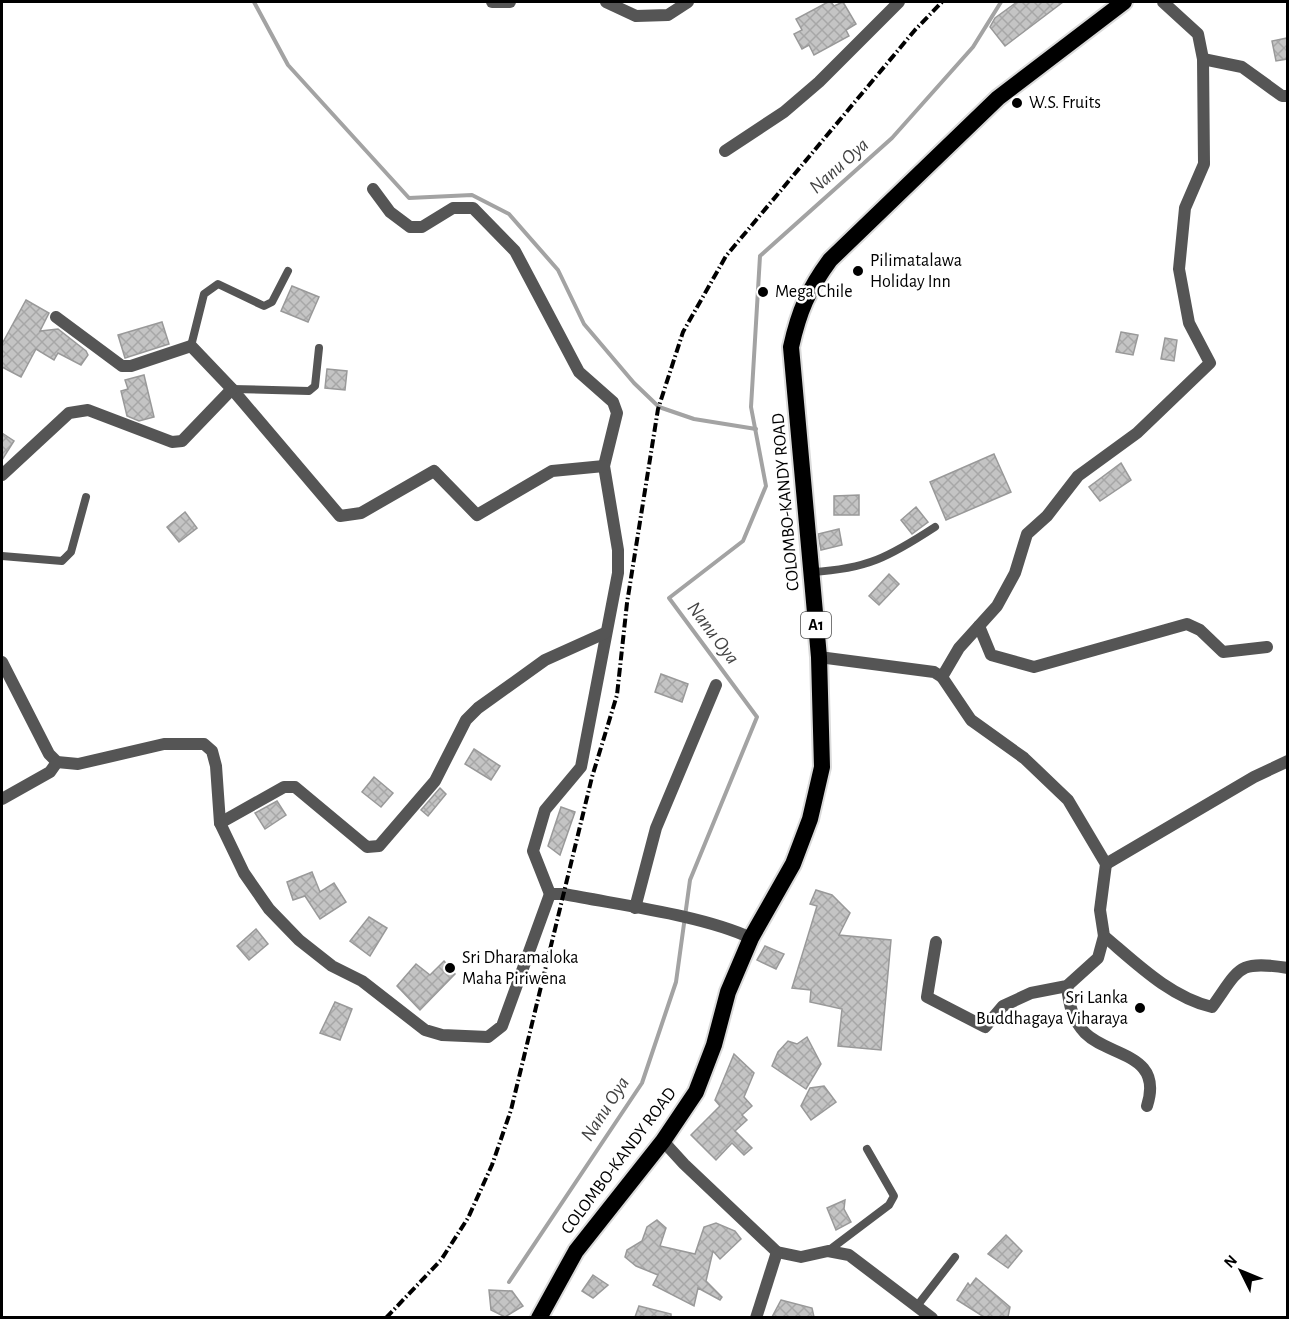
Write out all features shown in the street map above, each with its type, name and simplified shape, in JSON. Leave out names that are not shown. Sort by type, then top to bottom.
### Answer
[{"type":"highway","name":"COLOMBO-KANDY ROAD","points":[[539,1317],[576,1251],[663,1141],[696,1092],[714,1045],[728,992],[751,938],[793,864],[810,819],[822,767],[819,657],[791,347],[799,312],[813,285],[831,260],[998,98],[1124,2]]},
{"type":"street","points":[[492,2],[510,2]]},
{"type":"street","points":[[606,2],[636,16],[668,15],[688,2]]},
{"type":"street","points":[[725,152],[784,112],[819,82],[899,2]]},
{"type":"street","points":[[942,677],[959,648],[998,606],[1015,573],[1027,534],[1047,516],[1078,476],[1137,433],[1210,363],[1189,323],[1179,269],[1185,208],[1204,164],[1203,59],[1198,34],[1163,2]]},
{"type":"street","points":[[1203,59],[1242,67],[1282,96],[1287,96]]},
{"type":"street","points":[[2,662],[49,754],[57,762],[78,764],[164,744],[204,744],[212,751],[216,766],[220,823],[244,873],[268,909],[299,940],[332,966],[362,981],[425,1030],[442,1035],[488,1037],[502,1026],[549,894],[533,851],[545,810],[581,767],[618,573],[618,550],[604,466],[617,413],[613,402],[579,372],[515,251],[473,208],[453,208],[422,227],[410,227],[390,212],[373,189]]},
{"type":"street","points":[[56,317],[122,366],[132,366],[191,346],[232,389],[340,516],[361,513],[434,471],[477,515],[552,471],[604,466]]},
{"type":"street","points":[[2,476],[69,413],[88,410],[172,442],[182,441],[232,389]]},
{"type":"street","points":[[979,626],[991,655],[1034,667],[1187,624],[1200,630],[1223,652],[1267,647]]},
{"type":"street","points":[[220,823],[284,787],[295,787],[367,847],[379,846],[435,782],[466,720],[478,708],[545,660],[605,633]]},
{"type":"street","points":[[819,657],[934,672],[942,677],[971,720],[1024,758],[1068,800],[1106,864],[1100,910],[1104,936],[1098,958],[1067,986],[1031,993],[1003,1006],[985,1027],[927,997],[936,942]]},
{"type":"street","points":[[635,908],[656,828],[716,685]]},
{"type":"street","points":[[1106,864],[1254,777],[1287,761]]},
{"type":"street","points":[[2,799],[50,772],[57,762]]},
{"type":"street","points":[[549,894],[564,894],[692,920],[737,931],[751,938]]},
{"type":"street","points":[[1104,936],[1149,975],[1197,1003],[1212,1007],[1238,971],[1256,963],[1287,968]]},
{"type":"street","points":[[1067,986],[1070,1010],[1086,1034],[1142,1066],[1152,1091],[1147,1106]]},
{"type":"street","points":[[663,1141],[684,1164],[777,1252],[801,1257],[828,1251],[849,1255],[932,1317]]},
{"type":"street","points":[[756,1317],[777,1252]]},
{"type":"lane","points":[[191,346],[204,294],[218,284],[264,306],[272,302],[288,271]]},
{"type":"lane","points":[[232,389],[309,391],[315,386],[320,348]]},
{"type":"lane","points":[[2,556],[62,561],[71,552],[86,497]]},
{"type":"lane","points":[[812,572],[835,571],[875,563],[935,527]]},
{"type":"lane","points":[[828,1251],[889,1205],[894,1196],[867,1149]]},
{"type":"lane","points":[[917,1306],[955,1257]]},
{"type":"building","points":[[828,2],[834,6],[843,2],[856,24],[846,30],[849,36],[814,55],[809,45],[802,49],[794,34],[802,30],[796,19]]},
{"type":"building","points":[[1017,2],[1063,2],[1005,46],[990,27],[995,18]]},
{"type":"building","points":[[1287,38],[1287,59],[1276,61],[1272,41]]},
{"type":"building","points":[[292,286],[319,297],[308,322],[281,311]]},
{"type":"building","points":[[26,300],[49,313],[40,331],[58,329],[86,351],[88,355],[81,365],[58,353],[54,360],[36,349],[21,377],[2,367],[2,344]]},
{"type":"building","points":[[162,322],[169,344],[125,358],[118,335]]},
{"type":"building","points":[[1121,332],[1138,335],[1133,355],[1116,352]]},
{"type":"building","points":[[1165,338],[1177,340],[1174,361],[1161,359]]},
{"type":"building","points":[[327,369],[347,371],[345,390],[325,388]]},
{"type":"building","points":[[144,375],[154,417],[139,421],[127,416],[121,391],[128,389],[125,380]]},
{"type":"building","points":[[2,433],[14,441],[2,460]]},
{"type":"building","points":[[994,454],[1011,492],[946,520],[930,482]]},
{"type":"building","points":[[1121,463],[1131,480],[1100,501],[1089,487]]},
{"type":"building","points":[[859,495],[859,515],[834,515],[834,496]]},
{"type":"building","points":[[916,507],[928,522],[912,534],[901,520]]},
{"type":"building","points":[[185,512],[197,528],[179,542],[167,527]]},
{"type":"building","points":[[839,529],[842,545],[821,550],[818,534]]},
{"type":"building","points":[[889,574],[899,584],[879,605],[869,596]]},
{"type":"building","points":[[661,674],[688,684],[682,702],[655,692]]},
{"type":"building","points":[[474,749],[500,766],[491,780],[465,764]]},
{"type":"building","points":[[374,777],[393,793],[381,807],[362,792]]},
{"type":"building","points":[[440,788],[446,794],[428,816],[421,810]]},
{"type":"building","points":[[277,801],[286,815],[265,829],[255,813]]},
{"type":"building","points":[[561,807],[575,812],[560,855],[548,846]]},
{"type":"building","points":[[312,872],[320,892],[334,883],[346,902],[320,919],[305,896],[293,900],[287,882]]},
{"type":"building","points":[[816,890],[832,895],[850,913],[839,935],[891,940],[881,1050],[838,1046],[842,1009],[810,1002],[811,990],[792,988],[817,906],[810,904]]},
{"type":"building","points":[[369,917],[387,928],[370,956],[350,941]]},
{"type":"building","points":[[256,929],[268,944],[249,960],[237,946]]},
{"type":"building","points":[[765,946],[784,954],[776,969],[757,960]]},
{"type":"building","points":[[444,961],[455,974],[420,1010],[397,986],[416,964],[430,975]]},
{"type":"building","points":[[335,1002],[352,1009],[340,1040],[320,1033]]},
{"type":"building","points":[[807,1037],[821,1064],[806,1089],[772,1066],[778,1052],[788,1041],[797,1044]]},
{"type":"building","points":[[734,1054],[754,1073],[744,1097],[752,1106],[742,1115],[747,1120],[735,1131],[752,1148],[744,1155],[732,1143],[716,1160],[691,1135],[720,1106],[715,1100]]},
{"type":"building","points":[[824,1086],[836,1102],[811,1120],[801,1106],[810,1088]]},
{"type":"building","points":[[845,1200],[844,1209],[851,1222],[836,1230],[827,1208]]},
{"type":"building","points":[[657,1220],[666,1228],[660,1246],[695,1254],[704,1227],[716,1223],[735,1231],[741,1239],[720,1259],[713,1251],[706,1281],[722,1297],[720,1300],[698,1288],[694,1306],[653,1285],[658,1275],[636,1266],[625,1257],[627,1250],[642,1241],[647,1227]]},
{"type":"building","points":[[1006,1235],[1022,1251],[1008,1268],[988,1254]]},
{"type":"building","points":[[593,1275],[608,1285],[593,1298],[582,1291]]},
{"type":"building","points":[[976,1278],[1010,1307],[1008,1317],[984,1317],[957,1300],[968,1283],[970,1286]]},
{"type":"building","points":[[489,1290],[512,1291],[523,1306],[505,1317],[491,1310]]},
{"type":"building","points":[[781,1300],[812,1308],[814,1317],[772,1317]]},
{"type":"building","points":[[639,1306],[671,1314],[671,1317],[635,1317]]},
{"type":"waterway","points":[[254,2],[288,65],[409,198],[472,195],[509,214],[558,270],[584,324],[634,383],[659,407],[694,419],[756,429]]},
{"type":"waterway","name":"Nanu Oya","points":[[509,1282],[642,1083],[676,982],[690,880],[757,717],[669,598],[743,541],[766,486],[751,407],[760,256],[892,138],[973,47],[1001,2]]},
{"type":"railway","points":[[386,1318],[441,1260],[468,1218],[492,1165],[511,1110],[592,777],[617,695],[627,603],[658,409],[683,332],[726,256],[915,30],[942,2]]},
{"type":"place","name":"W.S. Fruits","points":[[1017,103]]},
{"type":"place","name":"Pilimatalawa Holiday Inn","points":[[858,271]]},
{"type":"place","name":"Mega Chile","points":[[763,292]]},
{"type":"place","name":"Sri Dharamaloka Maha Piriwena","points":[[450,968]]},
{"type":"place","name":"Sri Lanka Buddhagaya Viharaya","points":[[1140,1008]]}]
